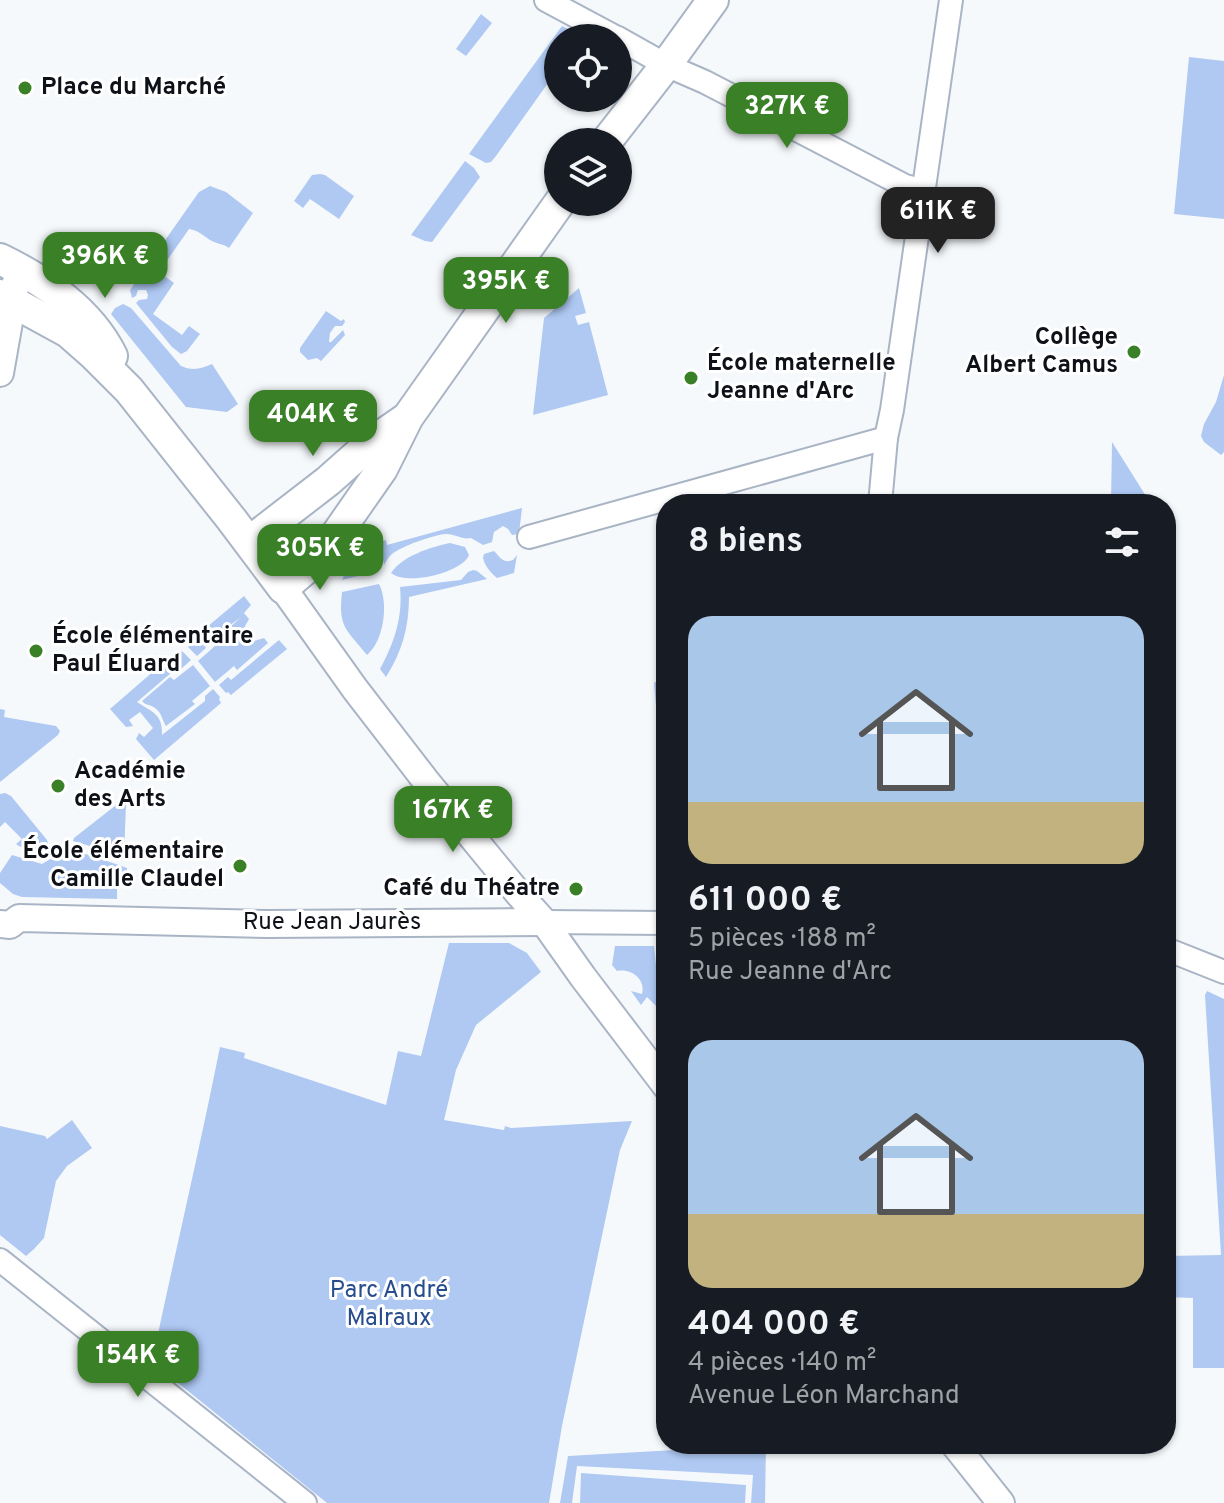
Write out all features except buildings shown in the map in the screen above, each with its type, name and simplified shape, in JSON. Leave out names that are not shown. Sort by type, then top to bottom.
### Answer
[{"type":"main road","points":[[617,128],[713,0]]},
{"type":"main road","points":[[6,298],[68,332],[129,390],[283,588],[322,555],[382,469],[408,417],[550,216]]},
{"type":"main road","points":[[9,264],[58,293],[92,326],[106,345],[129,390]]},
{"type":"main road","points":[[249,542],[328,481],[372,442],[408,417]]},
{"type":"street","points":[[546,0],[591,24]]},
{"type":"street","points":[[881,494],[886,438],[951,0]]},
{"type":"street","points":[[632,46],[905,186],[924,191]]},
{"type":"street","points":[[0,373],[9,264]]},
{"type":"street","points":[[684,494],[886,438]]},
{"type":"street","points":[[529,537],[656,502]]},
{"type":"street","points":[[283,588],[355,689],[426,781],[544,922],[656,1073]]},
{"type":"street","name":"Rue Jean Jaurès","points":[[6,916],[268,924],[656,923]]},
{"type":"street","points":[[1176,953],[1224,972]]},
{"type":"street","points":[[0,1260],[305,1503]]},
{"type":"street","points":[[962,1454],[1001,1503]]},
{"type":"green space","points":[[481,14],[492,23],[466,56],[456,49]]},
{"type":"green space","points":[[544,51],[544,89],[496,156],[486,163],[469,154]]},
{"type":"green space","points":[[1189,57],[1224,61],[1224,219],[1174,214]]},
{"type":"green space","points":[[465,161],[480,177],[432,242],[411,235]]},
{"type":"green space","points":[[320,174],[354,196],[339,219],[310,199],[303,208],[294,201],[312,175]]},
{"type":"green space","points":[[210,186],[226,192],[253,213],[229,248],[189,229],[159,272],[174,283],[153,314],[182,335],[189,326],[200,334],[181,354],[136,303],[147,299],[146,290],[138,290],[132,298],[130,290],[199,192]]},
{"type":"green space","points":[[579,288],[586,313],[575,316],[578,325],[589,322],[608,395],[533,415],[544,318]]},
{"type":"green space","points":[[123,304],[131,308],[181,366],[196,369],[212,364],[238,404],[227,412],[186,407],[111,314]]},
{"type":"green space","points":[[326,311],[345,322],[342,326],[335,326],[329,342],[343,330],[345,335],[321,361],[317,358],[308,360],[300,348]]},
{"type":"green space","points":[[1224,375],[1224,452],[1221,455],[1201,436]]},
{"type":"green space","points":[[1112,442],[1145,494],[1111,494]]},
{"type":"green space","points":[[522,508],[519,534],[512,535],[503,526],[494,532],[492,542],[483,545],[471,538],[440,535],[397,551],[384,565],[380,542],[386,540],[387,545]]},
{"type":"green space","points":[[366,543],[377,566],[374,572],[342,580],[348,567]]},
{"type":"green space","points":[[450,543],[465,547],[469,555],[456,567],[420,578],[398,577],[391,573],[409,557]]},
{"type":"green space","points":[[494,551],[507,561],[517,555],[514,573],[497,578],[490,571],[483,558],[484,554]]},
{"type":"green space","points":[[473,570],[487,579],[409,597],[404,639],[386,677],[380,669],[396,630],[400,587],[461,580]]},
{"type":"green space","points":[[379,584],[384,601],[383,621],[377,641],[367,655],[345,627],[341,613],[342,592]]},
{"type":"green space","points":[[244,596],[251,605],[244,613],[249,619],[245,626],[246,635],[254,641],[264,638],[268,643],[237,670],[234,666],[215,682],[198,661],[241,617],[204,645],[206,648],[197,656],[188,647],[189,642]]},
{"type":"green space","points":[[279,640],[287,649],[231,695],[219,685],[228,677],[231,680]]},
{"type":"green space","points":[[178,650],[191,660],[181,669],[178,667],[137,702],[158,718],[162,735],[205,701],[205,696],[213,689],[221,703],[154,760],[136,739],[139,733],[144,737],[153,728],[140,712],[129,720],[133,726],[126,727],[110,709]]},
{"type":"green space","points":[[193,665],[210,686],[192,701],[195,704],[166,726],[161,714],[142,701],[170,677],[174,680]]},
{"type":"green space","points":[[0,709],[5,710],[4,717],[56,726],[60,731],[0,782]]},
{"type":"green space","points":[[0,794],[11,796],[47,840],[49,846],[45,852],[19,846],[16,844],[22,839],[5,822],[0,827]]},
{"type":"green space","points":[[120,802],[126,805],[124,856],[73,841],[74,838]]},
{"type":"green space","points":[[66,850],[127,868],[128,882],[117,882],[117,899],[22,897],[0,883],[0,873],[12,855],[42,864]]},
{"type":"green space","name":"Parc André Malraux","points":[[449,943],[509,943],[527,953],[541,972],[476,1025],[456,1070],[444,1120],[504,1130],[505,1126],[632,1121],[620,1150],[562,1426],[549,1503],[327,1503],[152,1362],[220,1047],[245,1053],[244,1058],[386,1105],[398,1051],[421,1056]]},
{"type":"green space","points":[[615,946],[654,946],[656,1006],[647,997],[641,1005],[631,991],[642,994],[640,979],[627,971],[617,971],[612,965]]},
{"type":"green space","points":[[1207,991],[1224,999],[1224,1368],[1193,1368],[1193,1298],[1176,1297],[1176,1256],[1221,1255]]},
{"type":"green space","points":[[72,1120],[92,1148],[67,1166],[56,1181],[44,1238],[26,1256],[0,1235],[0,1126],[47,1139]]},
{"type":"green space","points":[[656,1451],[656,1454],[766,1454],[765,1503],[751,1503],[753,1475],[577,1466],[572,1503],[560,1503],[568,1456]]},
{"type":"green space","points":[[581,1473],[746,1485],[745,1503],[580,1503]]},
{"type":"place","name":"Place du Marché","points":[[25,88]]},
{"type":"place","name":"Collège Albert Camus","points":[[1134,352]]},
{"type":"place","name":"École maternelle Jeanne d'Arc","points":[[691,378]]},
{"type":"place","name":"École élémentaire Paul Éluard","points":[[36,651]]},
{"type":"place","name":"Académie des Arts","points":[[58,786]]},
{"type":"place","name":"École élémentaire Camille Claudel","points":[[240,866]]},
{"type":"place","name":"Café du Théatre","points":[[576,889]]}]
